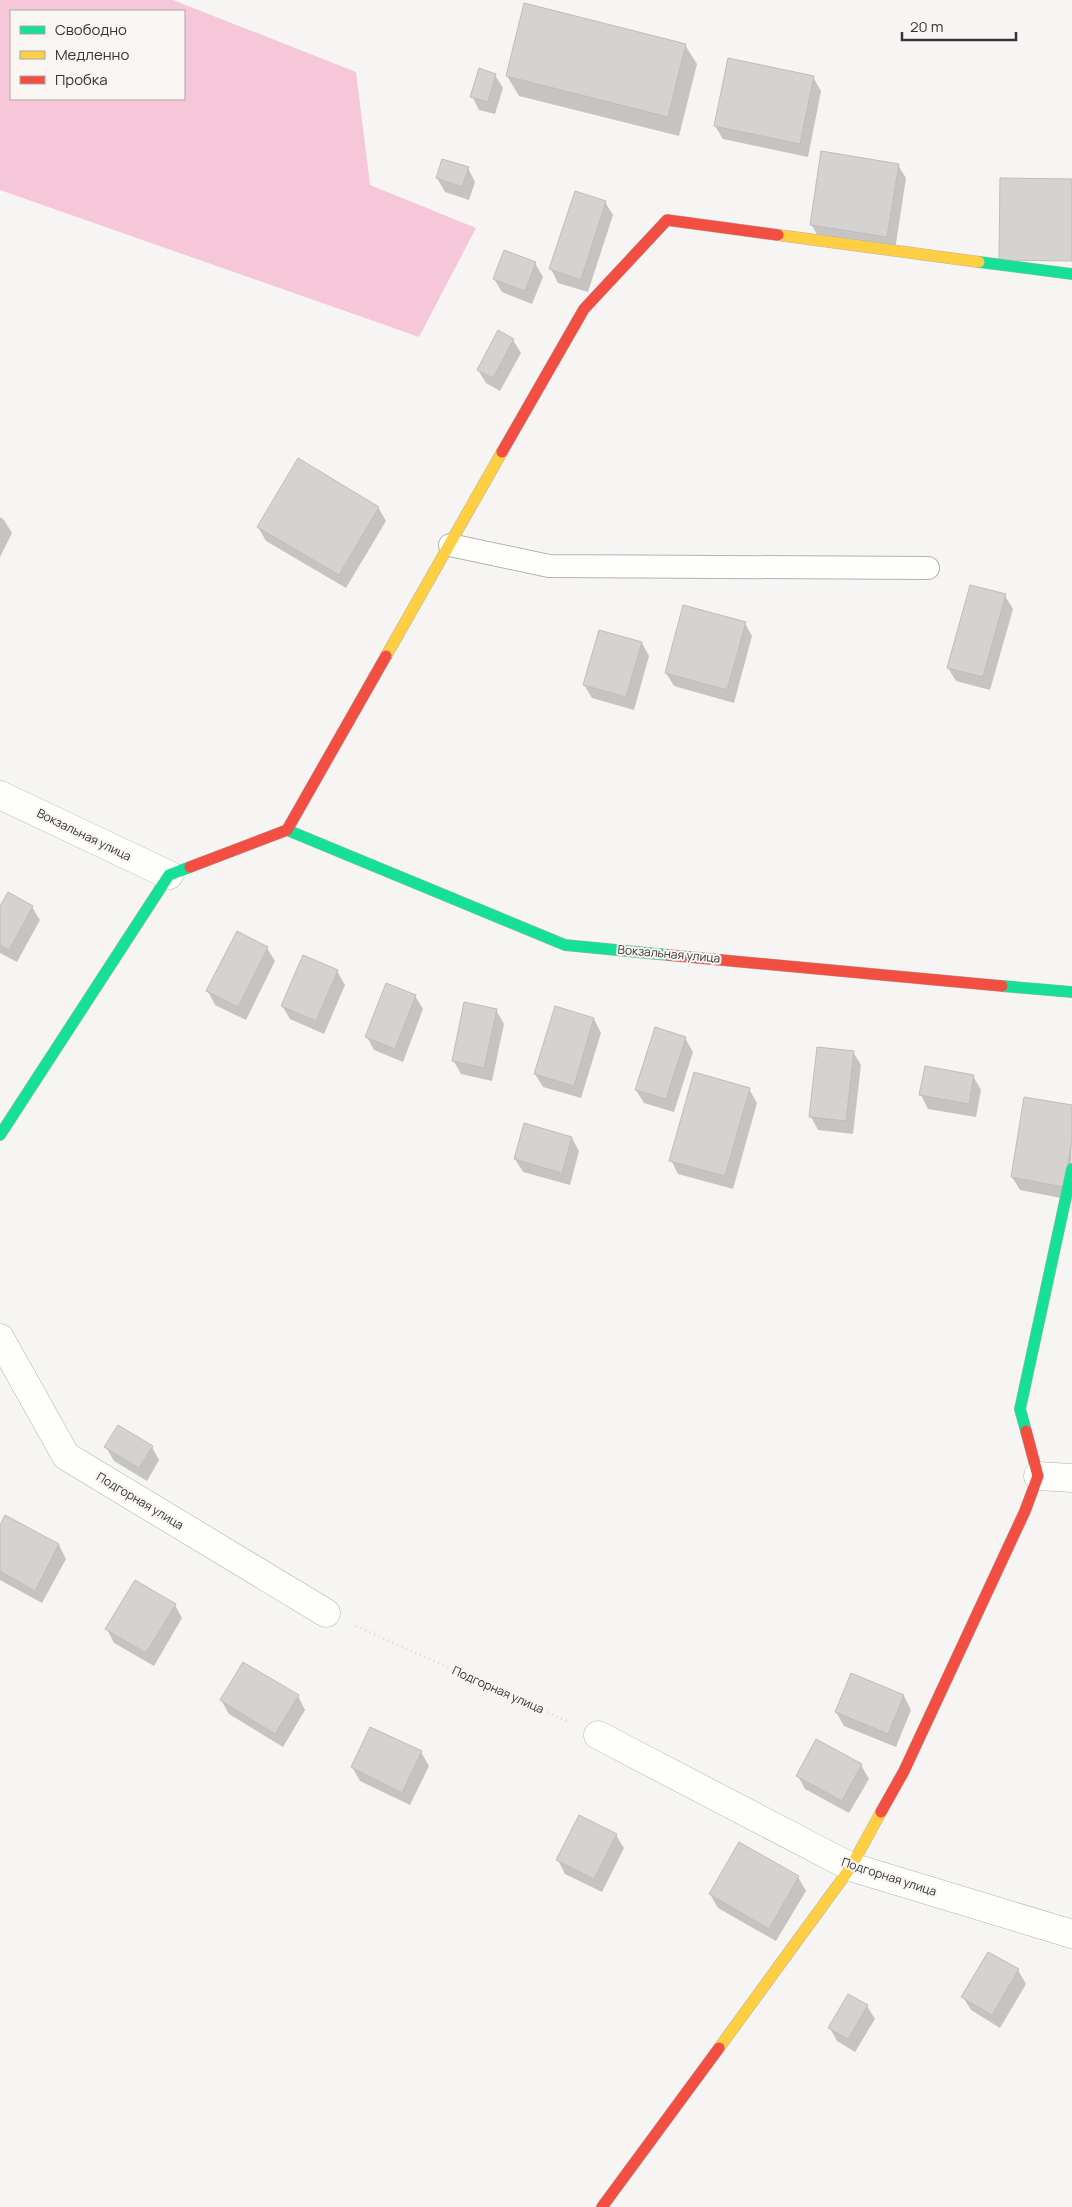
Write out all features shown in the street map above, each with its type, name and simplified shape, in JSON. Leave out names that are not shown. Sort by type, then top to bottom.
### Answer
[{"type":"street","points":[[0,1135],[169,875],[287,830],[584,309],[667,220],[1072,274]]},
{"type":"street","name":"Вокзальная улица","points":[[0,794],[169,875]]},
{"type":"street","name":"Вокзальная улица","points":[[287,830],[565,945],[1072,992]]},
{"type":"street","points":[[602,2207],[851,1868],[904,1771],[972,1621],[1025,1511],[1038,1476],[1020,1408],[1072,1169]]},
{"type":"street","name":"Подгорная улица","points":[[0,1338],[66,1456],[326,1613]]},
{"type":"street","points":[[1038,1476],[1072,1478]]},
{"type":"street","name":"Подгорная улица","points":[[598,1735],[851,1868],[1072,1934]]},
{"type":"lane","points":[[450,544],[548,566],[928,568]]},
{"type":"path","name":"Подгорная улица","points":[[326,1613],[598,1735]]},
{"type":"shaded area","points":[[0,0],[173,0],[356,72],[370,185],[476,228],[419,337],[0,190]]},
{"type":"building","points":[[524,3],[686,44],[668,117],[506,76]]},
{"type":"building","points":[[728,58],[814,76],[800,144],[714,126]]},
{"type":"building","points":[[479,68],[496,74],[488,102],[470,97]]},
{"type":"building","points":[[821,151],[899,164],[887,237],[810,225]]},
{"type":"building","points":[[442,159],[469,167],[462,187],[436,178]]},
{"type":"building","points":[[1000,178],[1072,179],[1072,261],[999,260]]},
{"type":"building","points":[[575,191],[606,201],[581,280],[549,269]]},
{"type":"building","points":[[504,250],[536,262],[525,291],[493,279]]},
{"type":"building","points":[[498,330],[514,339],[493,378],[477,370]]},
{"type":"building","points":[[298,458],[379,507],[339,575],[257,527]]},
{"type":"building","points":[[970,585],[1006,594],[983,677],[947,668]]},
{"type":"building","points":[[683,605],[746,622],[727,690],[665,673]]},
{"type":"building","points":[[599,630],[642,642],[626,697],[583,685]]},
{"type":"building","points":[[8,892],[33,906],[9,950],[0,945],[0,906]]},
{"type":"building","points":[[237,931],[268,947],[238,1007],[206,991]]},
{"type":"building","points":[[303,955],[338,970],[316,1021],[281,1006]]},
{"type":"building","points":[[386,983],[416,995],[395,1049],[365,1037]]},
{"type":"building","points":[[464,1002],[497,1009],[484,1068],[452,1061]]},
{"type":"building","points":[[555,1006],[594,1018],[574,1086],[534,1074]]},
{"type":"building","points":[[655,1027],[686,1037],[666,1099],[635,1090]]},
{"type":"building","points":[[817,1047],[854,1051],[846,1121],[809,1117]]},
{"type":"building","points":[[925,1066],[974,1075],[969,1104],[919,1095]]},
{"type":"building","points":[[694,1072],[750,1088],[725,1176],[669,1161]]},
{"type":"building","points":[[1024,1097],[1072,1105],[1072,1140],[1064,1187],[1011,1177]]},
{"type":"building","points":[[524,1123],[572,1137],[562,1173],[514,1159]]},
{"type":"building","points":[[118,1425],[153,1446],[139,1468],[104,1447]]},
{"type":"building","points":[[5,1515],[59,1544],[35,1591],[0,1571],[0,1525]]},
{"type":"building","points":[[135,1580],[176,1604],[146,1653],[105,1629]]},
{"type":"building","points":[[243,1662],[299,1695],[275,1734],[220,1700]]},
{"type":"building","points":[[851,1673],[904,1695],[888,1734],[835,1712]]},
{"type":"building","points":[[370,1727],[422,1751],[402,1793],[351,1767]]},
{"type":"building","points":[[816,1739],[862,1764],[842,1801],[796,1776]]},
{"type":"building","points":[[579,1815],[617,1834],[594,1879],[556,1860]]},
{"type":"building","points":[[739,1842],[799,1876],[769,1929],[709,1894]]},
{"type":"building","points":[[988,1952],[1019,1969],[992,2015],[961,1997]]},
{"type":"building","points":[[848,1994],[868,2005],[848,2039],[828,2028]]},
{"type":"traffic: fast","points":[[979,262],[1072,274]]},
{"type":"traffic: fast","points":[[287,830],[565,945],[668,955]]},
{"type":"traffic: fast","points":[[0,1135],[169,875],[190,867]]},
{"type":"traffic: fast","points":[[1002,986],[1072,992]]},
{"type":"traffic: fast","points":[[1026,1431],[1020,1409],[1072,1169]]},
{"type":"traffic: slow","points":[[778,235],[979,262]]},
{"type":"traffic: slow","points":[[386,656],[502,452]]},
{"type":"traffic: slow","points":[[719,2048],[851,1867],[881,1812]]},
{"type":"traffic: jam","points":[[502,452],[584,309],[667,220],[778,235]]},
{"type":"traffic: jam","points":[[190,867],[287,830],[386,656]]},
{"type":"traffic: jam","points":[[668,955],[1002,986]]},
{"type":"traffic: jam","points":[[881,1812],[904,1771],[1025,1511],[1038,1476],[1026,1431]]},
{"type":"traffic: jam","points":[[602,2207],[719,2048]]}]
